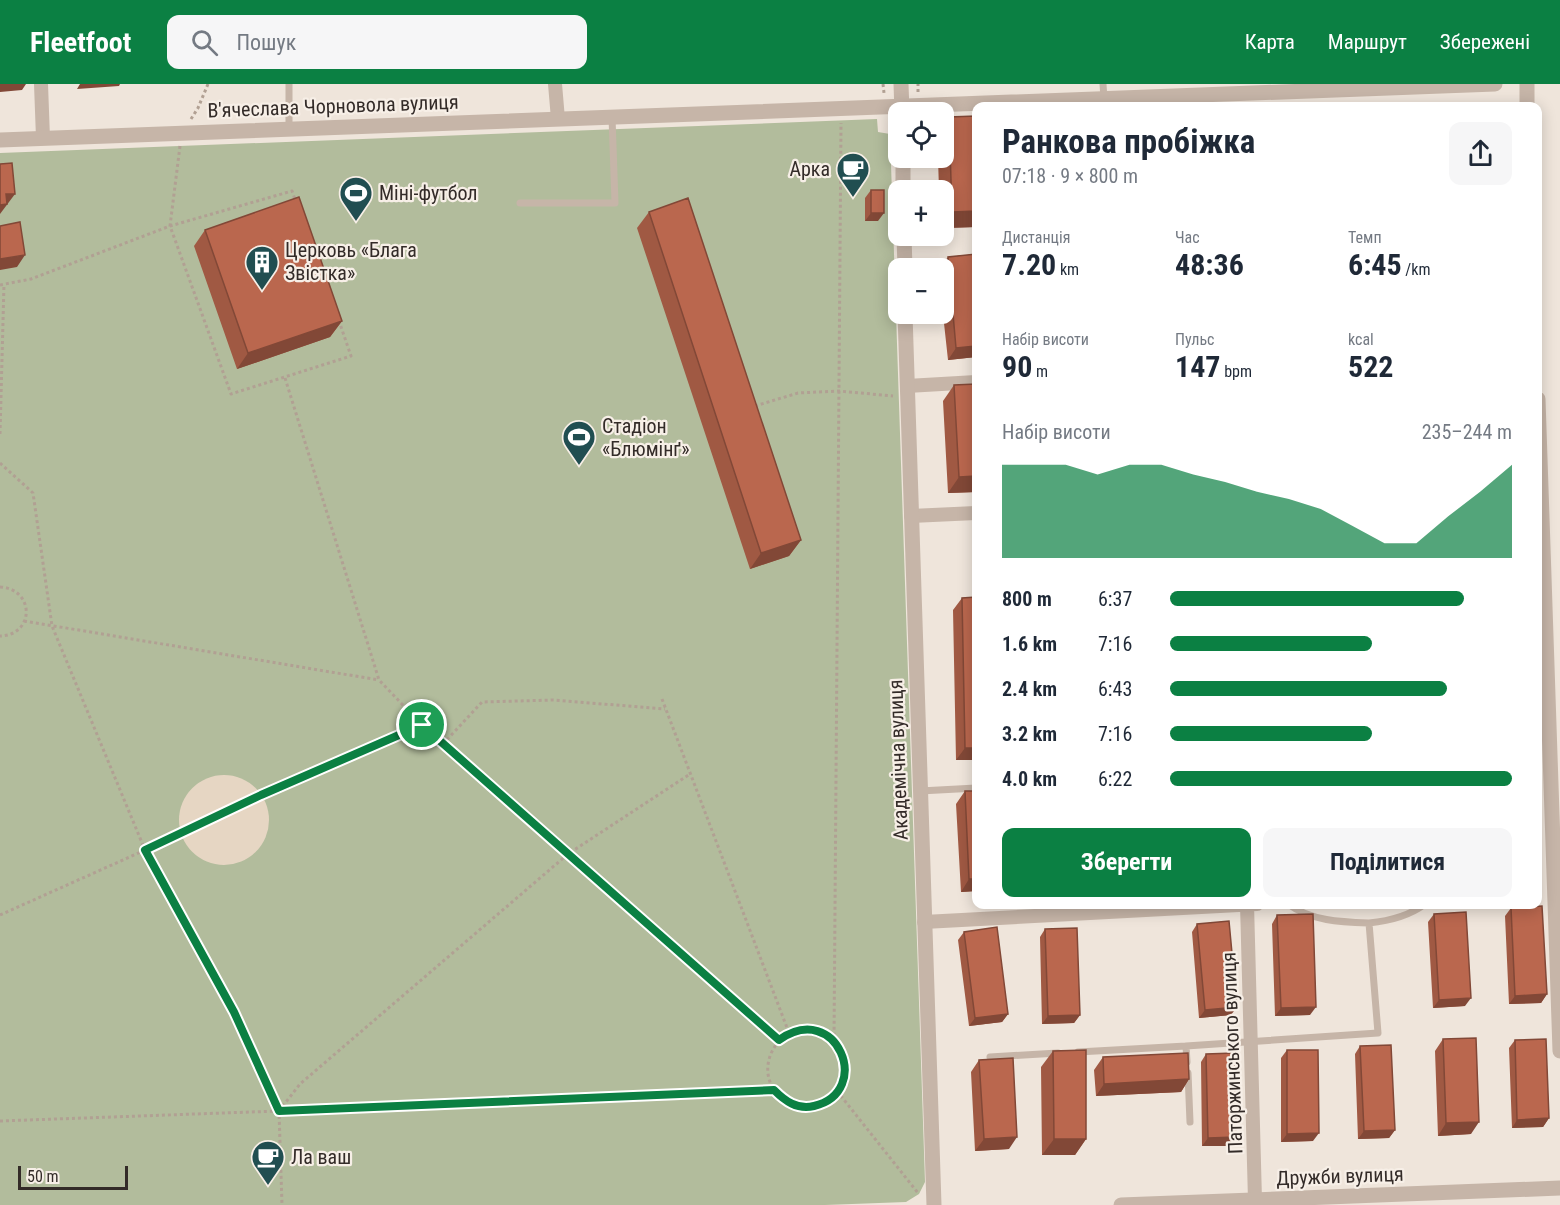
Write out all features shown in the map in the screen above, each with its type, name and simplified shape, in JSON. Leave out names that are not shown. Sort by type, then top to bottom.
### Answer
[{"type":"street","points":[[41,84],[43,138]]},
{"type":"street","points":[[555,84],[558,119]]},
{"type":"street","points":[[901,84],[902,102]]},
{"type":"street","name":"В'ячеслава Чорновола вулиця","points":[[981,102],[1104,91],[1227,100],[1495,84]]},
{"type":"street","points":[[1527,84],[1527,102]]},
{"type":"street","name":"В'ячеслава Чорновола вулиця","points":[[954,104],[972,103]]},
{"type":"street","name":"В'ячеслава Чорновола вулиця","points":[[0,140],[841,108],[888,109]]},
{"type":"street","name":"Академічна вулиця","points":[[905,324],[924,922],[929,1202]]},
{"type":"street","points":[[907,392],[972,383]]},
{"type":"street","points":[[911,516],[972,513]]},
{"type":"street","points":[[1542,572],[1560,1051]]},
{"type":"street","points":[[924,922],[1171,909]]},
{"type":"street","name":"Паторжинського вулиця","points":[[1247,909],[1255,1200]]},
{"type":"street","name":"Дружби вулиця","points":[[1121,1205],[1255,1200],[1298,1202],[1560,1188]]},
{"type":"lane","points":[[288,84],[289,129]]},
{"type":"lane","points":[[520,203],[615,203],[612,117]]},
{"type":"lane","points":[[920,791],[972,788]]},
{"type":"lane","points":[[1295,909],[1302,914],[1345,923],[1369,923],[1398,918],[1419,909]]},
{"type":"lane","points":[[990,1057],[1378,1033],[1369,923]]},
{"type":"lane","points":[[1186,1046],[1190,1122]]},
{"type":"path","points":[[208,84],[198,108],[181,133],[170,226],[231,394],[351,356],[336,312]]},
{"type":"path","points":[[834,1041],[841,108]]},
{"type":"path","points":[[0,434],[2,285],[31,279],[170,226],[292,191],[296,202]]},
{"type":"path","points":[[285,378],[379,680],[443,744],[779,1040]]},
{"type":"path","points":[[753,407],[798,393],[907,392]]},
{"type":"path","points":[[0,463],[33,493],[51,626],[145,850],[234,1012],[279,1111],[282,1205]]},
{"type":"path","points":[[0,587],[9,588],[22,598],[26,605],[24,621],[14,633],[0,636]]},
{"type":"path","points":[[24,621],[379,680]]},
{"type":"path","points":[[662,699],[789,1033]]},
{"type":"path","points":[[443,744],[482,702],[553,700],[665,709]]},
{"type":"path","points":[[0,915],[261,795],[422,725]]},
{"type":"path","points":[[279,1111],[300,1084],[568,854],[690,774]]},
{"type":"path","points":[[801,1029],[813,1029],[825,1033],[834,1041],[845,1062],[845,1074],[837,1091],[821,1104],[808,1107],[795,1106],[783,1100],[774,1090],[768,1077],[767,1064],[771,1051],[779,1040],[801,1029]]},
{"type":"path","points":[[0,1121],[774,1090]]},
{"type":"path","points":[[837,1091],[929,1202]]},
{"type":"green space","points":[[877,119],[878,132],[888,134],[888,168],[891,168],[892,180],[888,180],[888,246],[894,246],[894,258],[888,258],[888,324],[896,324],[925,1182],[919,1194],[906,1202],[825,1205],[0,1205],[0,153]]},
{"type":"shaded area","points":[[224,775],[241,779],[256,788],[265,803],[269,820],[265,837],[256,852],[241,861],[224,865],[207,861],[192,852],[183,837],[179,820],[183,803],[192,788],[207,779]]},
{"type":"building","points":[[972,116],[972,211],[954,212],[954,180],[951,180],[951,168],[954,168],[954,117]]},
{"type":"building","points":[[12,163],[15,194],[6,194],[7,204],[0,205],[0,164]]},
{"type":"building","points":[[871,190],[884,190],[884,213],[871,213]]},
{"type":"building","name":"Церковь «Блага Звістка»","points":[[299,197],[342,321],[248,353],[205,230]]},
{"type":"building","points":[[688,198],[801,540],[761,553],[649,212]]},
{"type":"building","points":[[20,222],[25,255],[0,259],[0,226]]},
{"type":"building","points":[[972,254],[972,346],[956,348],[954,258],[948,258]]},
{"type":"building","points":[[972,384],[972,476],[959,477],[954,385]]},
{"type":"building","points":[[972,597],[972,748],[965,748],[962,598]]},
{"type":"building","points":[[965,791],[972,791],[972,879],[969,879]]},
{"type":"building","points":[[1542,906],[1547,994],[1515,996],[1511,909],[1542,909]]},
{"type":"building","points":[[1466,912],[1471,998],[1439,1000],[1434,914]]},
{"type":"building","points":[[1313,914],[1316,1007],[1281,1008],[1277,915]]},
{"type":"building","points":[[1229,921],[1237,1007],[1205,1010],[1197,924]]},
{"type":"building","points":[[997,927],[1008,1014],[975,1018],[964,932]]},
{"type":"building","points":[[1077,928],[1080,1015],[1048,1016],[1045,929]]},
{"type":"building","points":[[1476,1038],[1479,1122],[1446,1123],[1443,1039]]},
{"type":"building","points":[[1546,1039],[1549,1118],[1517,1120],[1515,1040]]},
{"type":"building","points":[[1391,1045],[1395,1130],[1364,1131],[1360,1046]]},
{"type":"building","points":[[1086,1050],[1086,1139],[1054,1139],[1053,1051]]},
{"type":"building","points":[[1287,1050],[1318,1050],[1319,1133],[1287,1134]]},
{"type":"building","points":[[1188,1053],[1189,1079],[1104,1084],[1103,1057]]},
{"type":"building","points":[[1234,1053],[1236,1137],[1208,1138],[1206,1054]]},
{"type":"building","points":[[1013,1058],[1017,1137],[984,1139],[979,1060]]},
{"type":"place","name":"Арка","points":[[853,198]]},
{"type":"place","name":"Міні-футбол","points":[[356,222]]},
{"type":"place","name":"Церковь «Блага Звістка»","points":[[262,291]]},
{"type":"place","name":"Стадіон «Блюмінґ»","points":[[579,466]]},
{"type":"place","name":"Ла ваш","points":[[268,1186]]},
{"type":"route","points":[[422,725],[779,1040],[801,1029],[813,1029],[825,1033],[834,1041],[845,1062],[845,1074],[841,1086],[833,1097],[821,1104],[808,1107],[795,1106],[783,1100],[774,1090],[279,1111],[234,1012],[145,850],[261,795],[422,725]]}]
